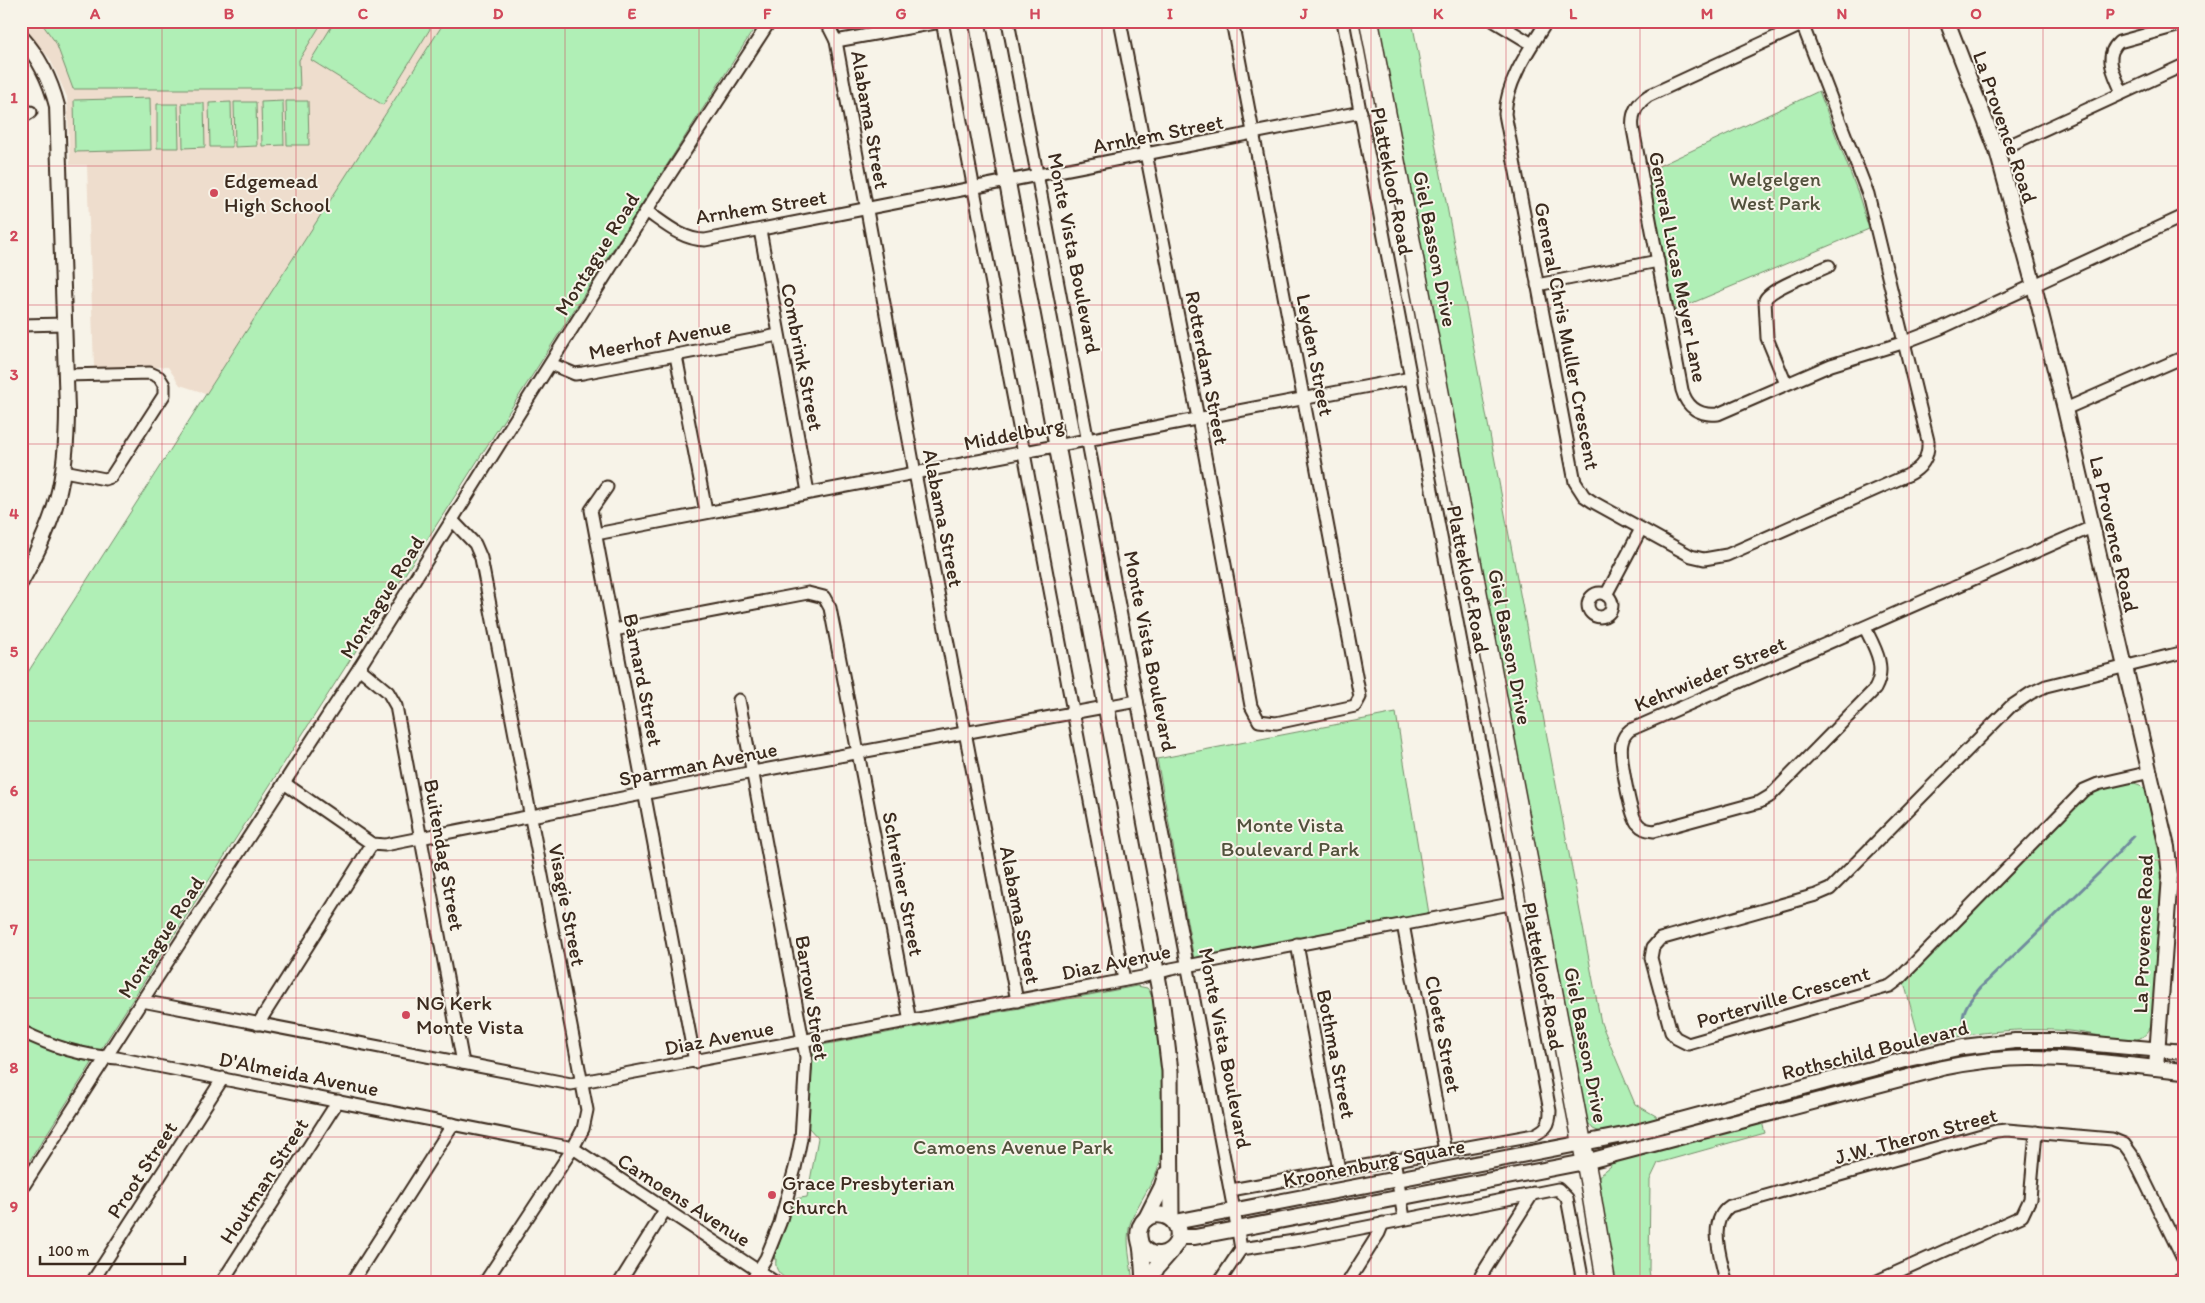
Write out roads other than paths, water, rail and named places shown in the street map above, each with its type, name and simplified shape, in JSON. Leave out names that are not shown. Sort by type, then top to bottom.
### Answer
[{"type":"main road","points":[[977,21],[1157,974],[1170,1070],[1170,1155],[1173,1221],[1179,1237],[1171,1251],[1157,1267],[1150,1282]]},
{"type":"main road","name":"Giel Basson Drive","points":[[1369,21],[1582,1145],[1606,1282]]},
{"type":"main road","points":[[1144,1282],[1139,1231],[1162,1187],[1170,1155]]},
{"type":"main road","points":[[1146,1219],[1159,1215],[1173,1221]]},
{"type":"main road","points":[[1141,1245],[1155,1255],[1171,1251]]},
{"type":"street","name":"Montague Road","points":[[21,1190],[360,668],[646,211],[770,21]]},
{"type":"street","points":[[822,21],[829,27],[836,41],[944,22],[1124,980]]},
{"type":"street","name":"Monte Vista Boulevard","points":[[1008,21],[1039,176],[1241,1249]]},
{"type":"street","name":"Rotterdam Street","points":[[1120,21],[1198,418],[1251,706],[1259,721]]},
{"type":"street","name":"Leyden Street","points":[[1232,21],[1360,697],[1355,706],[1276,723],[1259,721]]},
{"type":"street","name":"Plattekloof Road","points":[[1343,21],[1550,1111],[1548,1126],[1544,1131],[1534,1135]]},
{"type":"street","points":[[1494,21],[1532,44]]},
{"type":"street","name":"General Chris Muller Crescent","points":[[1547,21],[1532,44],[1510,86],[1506,98],[1505,114],[1575,482],[1584,496],[1691,556],[1704,559],[1720,557],[1916,471],[1928,455],[1928,441],[1902,343],[1868,194],[1804,22]]},
{"type":"street","name":"La Provence Road","points":[[1946,21],[1997,151],[2034,286],[2151,772],[2167,848],[2170,869],[2156,1068]]},
{"type":"street","name":"General Lucas Meyer Lane","points":[[1804,22],[1648,96],[1637,105],[1632,121],[1682,390],[1684,398],[1692,408],[1702,414],[1718,414],[1831,365],[1902,343],[1941,328],[2184,216]]},
{"type":"street","points":[[2122,93],[2110,62],[2112,49],[2119,42],[2184,24]]},
{"type":"street","points":[[21,37],[45,71],[57,106],[65,324],[67,443],[64,471],[51,523],[21,582]]},
{"type":"street","name":"Alabama Street","points":[[836,41],[915,472],[1018,1001]]},
{"type":"street","points":[[1997,151],[2184,65]]},
{"type":"street","name":"Arnhem Street","points":[[646,211],[684,236],[695,240],[760,230],[867,207],[1039,176],[1361,112]]},
{"type":"street","name":"Combrink Street","points":[[760,230],[808,492]]},
{"type":"street","points":[[1537,285],[1658,261]]},
{"type":"street","points":[[1786,384],[1767,338],[1765,300],[1767,296],[1776,290],[1829,266]]},
{"type":"street","points":[[21,325],[65,324]]},
{"type":"street","name":"Meerhof Avenue","points":[[551,364],[575,374],[583,374],[778,335]]},
{"type":"street","points":[[676,356],[706,511]]},
{"type":"street","points":[[2065,409],[2184,357]]},
{"type":"street","points":[[64,471],[106,479],[111,477],[164,395],[165,388],[160,378],[150,373],[66,375]]},
{"type":"street","name":"Middelburg","points":[[596,534],[706,511],[1411,378]]},
{"type":"street","name":"Barnard Street","points":[[607,487],[591,510],[695,1062]]},
{"type":"street","name":"Visagie Street","points":[[452,520],[475,544],[481,558],[586,1101],[586,1119],[573,1148],[485,1282]]},
{"type":"street","name":"Kehrwieder Street","points":[[1865,628],[1878,656],[1881,669],[1881,676],[1875,689],[1770,796],[1760,802],[1654,831],[1642,828],[1638,824],[1630,802],[1622,759],[1622,742],[1624,736],[1630,730],[2092,528]]},
{"type":"street","points":[[1606,595],[1641,529]]},
{"type":"street","name":"Schreiner Street","points":[[614,630],[808,593],[824,597],[830,608],[860,753],[910,1021]]},
{"type":"street","points":[[2125,666],[2184,652]]},
{"type":"street","name":"Porterville Crescent","points":[[2125,666],[2046,686],[2019,700],[1830,889],[1816,895],[1660,940],[1653,948],[1651,958],[1671,1032],[1676,1038],[1688,1044],[1882,990],[1890,986],[2084,790],[2098,784],[2151,772]]},
{"type":"street","name":"Buitendag Street","points":[[360,668],[388,692],[396,706],[463,1063]]},
{"type":"street","name":"Barrow Street","points":[[739,700],[806,1057],[801,1139],[780,1223],[766,1258],[751,1282]]},
{"type":"street","name":"Sparrman Avenue","points":[[372,844],[385,845],[422,840],[530,816],[753,772],[1074,714],[1137,700]]},
{"type":"street","points":[[258,1024],[372,844],[284,783]]},
{"type":"street","name":"Diaz Avenue","points":[[582,1083],[1018,1001],[1297,944],[1510,904]]},
{"type":"street","name":"Cloete Street","points":[[1403,924],[1445,1151]]},
{"type":"street","name":"Bothma Street","points":[[1297,944],[1339,1170]]},
{"type":"street","name":"D'Almeida Avenue","points":[[142,1001],[571,1084],[582,1083]]},
{"type":"street","name":"D'Almeida Avenue","points":[[21,1031],[66,1050],[223,1078],[573,1148]]},
{"type":"street","name":"Rothschild Boulevard","points":[[1582,1145],[1908,1059],[1963,1047],[2015,1041],[2062,1041],[2184,1052]]},
{"type":"street","name":"Rothschild Boulevard","points":[[1585,1162],[1967,1063],[2030,1058],[2064,1059],[2184,1071]]},
{"type":"street","name":"Proot Street","points":[[92,1282],[223,1078]]},
{"type":"street","name":"Houtman Street","points":[[222,1282],[338,1101]]},
{"type":"street","points":[[352,1282],[453,1124]]},
{"type":"street","name":"J.W. Theron Street","points":[[1726,1282],[1717,1226],[1720,1215],[1730,1206],[1996,1131],[2036,1132],[2112,1139],[2124,1144],[2132,1155],[2184,1261]]},
{"type":"street","points":[[1875,1282],[2022,1216],[2030,1199],[2036,1132]]},
{"type":"street","name":"Kroonenburg Square","points":[[1230,1190],[1534,1135]]},
{"type":"street","name":"Kroonenburg Square","points":[[1173,1221],[1582,1145]]},
{"type":"street","name":"Camoens Avenue","points":[[573,1148],[775,1282]]},
{"type":"street","points":[[1394,1160],[1404,1218]]},
{"type":"street","name":"Kroonenburg Square","points":[[1179,1237],[1195,1237],[1401,1199],[1585,1162]]},
{"type":"street","points":[[1219,1282],[1241,1249],[1301,1240],[1533,1193],[1562,1190],[1567,1198],[1583,1282]]},
{"type":"street","points":[[1477,1282],[1533,1193]]},
{"type":"street","points":[[620,1282],[665,1210]]},
{"type":"street","points":[[1348,1282],[1379,1233],[1383,1223]]},
{"type":"street","points":[[21,1274],[32,1282]]},
{"type":"street","points":[[2175,1282],[2184,1278]]},
{"type":"waterway","points":[[1963,1020],[1967,1006],[1981,987],[2100,872],[2134,836]]},
{"type":"place","name":"Edgemead High School","points":[[214,193]]},
{"type":"place","name":"NG Kerk Monte Vista","points":[[406,1015]]},
{"type":"place","name":"Grace Presbyterian Church","points":[[772,1195]]},
{"type":"park label","name":"Welgelgen West Park","points":[[1775,191]]},
{"type":"park label","name":"Monte Vista Boulevard Park","points":[[1290,837]]},
{"type":"park label","name":"Camoens Avenue Park","points":[[1013,1147]]}]
